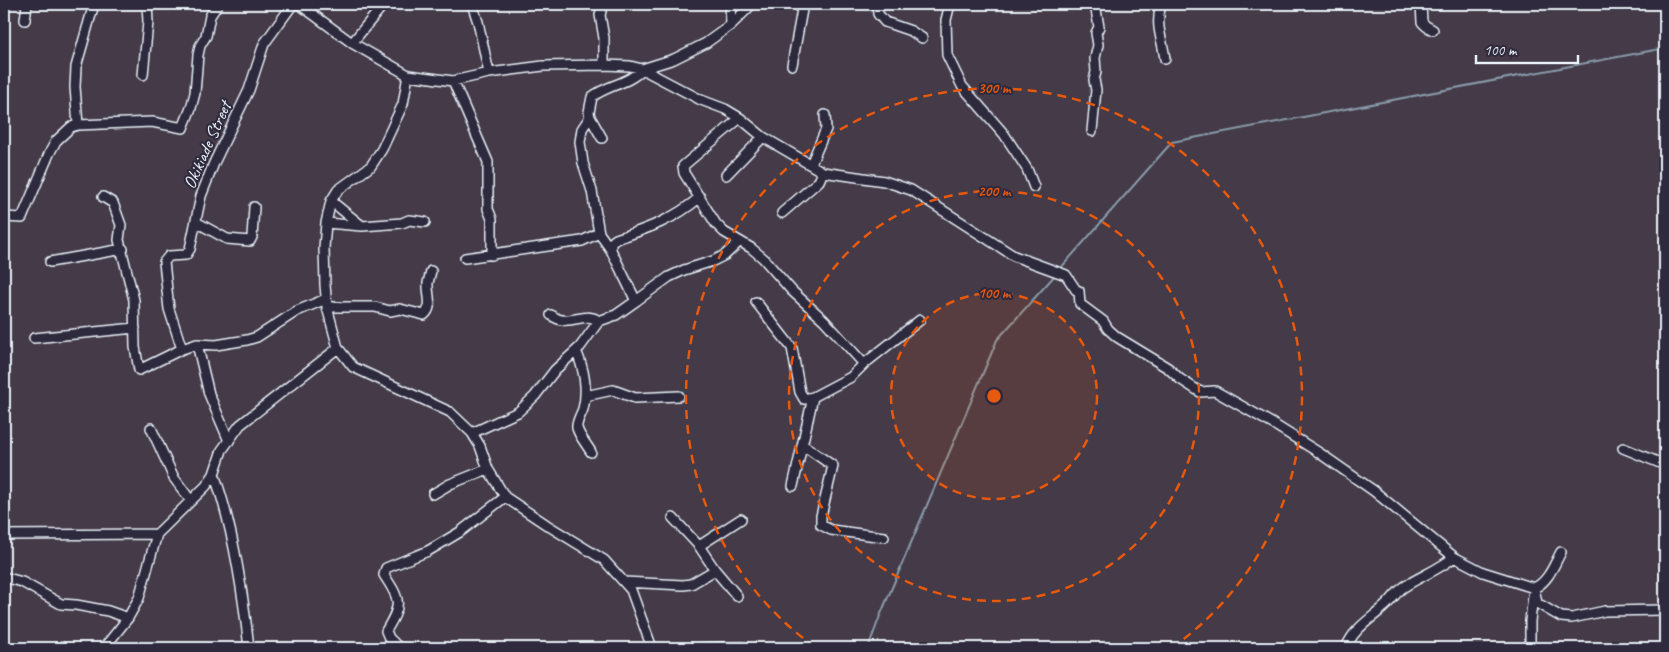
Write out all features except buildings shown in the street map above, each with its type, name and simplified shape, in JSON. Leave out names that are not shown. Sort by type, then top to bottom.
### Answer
[{"type":"street","points":[[25,20],[27,4]]},
{"type":"street","points":[[78,125],[74,87],[76,67],[94,4]]},
{"type":"street","points":[[143,76],[148,22],[147,4]]},
{"type":"street","points":[[4,217],[22,218],[56,141],[71,127],[78,125],[152,122],[184,128],[195,93],[200,46],[206,36],[210,16],[218,4]]},
{"type":"street","name":"Okikiade Street","points":[[182,349],[169,309],[164,262],[169,256],[186,255],[196,222],[201,196],[214,162],[249,90],[264,44],[292,4]]},
{"type":"street","points":[[299,4],[352,43],[408,75],[453,81],[489,73],[543,66],[576,64],[630,66],[642,69],[740,118],[763,137],[823,172],[884,181],[911,190],[1014,256],[1066,275],[1076,290],[1079,291],[1080,304],[1103,321],[1108,329],[1117,337],[1168,368],[1180,379],[1200,392],[1215,391],[1318,452],[1374,491],[1454,557],[1483,572],[1534,588],[1539,586],[1548,577],[1560,552]]},
{"type":"street","points":[[352,43],[384,4]]},
{"type":"street","points":[[472,4],[478,22],[489,73]]},
{"type":"street","points":[[602,4],[600,15],[604,38],[604,65]]},
{"type":"street","points":[[730,4],[731,25]]},
{"type":"street","points":[[602,138],[590,118],[589,112],[592,97],[638,74],[642,69],[674,59],[706,43],[731,25],[752,4]]},
{"type":"street","points":[[792,65],[803,4]]},
{"type":"street","points":[[877,4],[878,14],[885,22],[911,31],[922,38]]},
{"type":"street","points":[[950,4],[946,20],[947,55],[962,86],[1004,134],[1027,169],[1034,187]]},
{"type":"street","points":[[1092,130],[1096,90],[1094,80],[1096,72],[1095,58],[1098,45],[1096,33],[1099,27],[1095,4]]},
{"type":"street","points":[[1161,4],[1158,28],[1165,59]]},
{"type":"street","points":[[1421,4],[1422,22],[1433,30]]},
{"type":"street","points":[[408,75],[403,104],[382,149],[371,166],[338,190],[332,201],[326,223],[324,248],[326,303],[338,348],[353,367],[450,412],[472,433],[480,446],[488,469],[505,496],[547,525],[604,560],[631,590],[652,648]]},
{"type":"street","points":[[453,81],[488,162],[488,209],[492,219],[492,255]]},
{"type":"street","points":[[811,164],[826,129],[825,115]]},
{"type":"street","points":[[590,118],[582,129],[580,142],[583,162],[592,191],[599,233],[611,250],[636,301]]},
{"type":"street","points":[[740,118],[683,166],[684,173],[716,224],[724,232],[751,248],[763,258],[864,364]]},
{"type":"street","points":[[726,175],[763,137]]},
{"type":"street","points":[[782,213],[819,181],[823,172]]},
{"type":"street","points":[[103,197],[110,200],[115,206],[121,225],[119,240],[123,249],[134,300],[135,347],[139,370],[182,349],[197,344],[216,345],[257,337],[297,311],[326,303],[375,306],[390,311],[400,309],[424,315],[429,308],[430,292],[428,284],[431,271]]},
{"type":"street","points":[[611,250],[611,243],[616,238],[668,220],[700,197]]},
{"type":"street","points":[[332,201],[362,226]]},
{"type":"street","points":[[196,222],[227,239],[250,240],[252,237],[254,207]]},
{"type":"street","points":[[326,223],[362,226],[402,223],[409,220],[425,222]]},
{"type":"street","points":[[465,258],[582,241],[599,233]]},
{"type":"street","points":[[472,433],[518,412],[535,396],[554,370],[576,351],[599,321],[621,312],[668,277],[725,255],[739,242]]},
{"type":"street","points":[[50,262],[123,249]]},
{"type":"street","points":[[756,302],[792,348],[800,392],[804,399],[813,397],[851,377],[864,364],[920,320]]},
{"type":"street","points":[[551,315],[562,320],[588,316],[594,317],[599,321]]},
{"type":"street","points":[[34,338],[135,328]]},
{"type":"street","points":[[197,344],[209,394],[228,441]]},
{"type":"street","points":[[104,648],[128,618],[138,598],[158,534],[206,486],[214,474],[222,450],[240,425],[338,348]]},
{"type":"street","points":[[576,351],[581,363],[585,396],[577,425],[591,452]]},
{"type":"street","points":[[585,396],[612,390],[635,398],[679,396]]},
{"type":"street","points":[[793,486],[813,397]]},
{"type":"street","points":[[152,428],[174,478],[191,501]]},
{"type":"street","points":[[802,446],[832,466],[820,516],[821,525],[831,530],[884,537]]},
{"type":"street","points":[[1623,448],[1665,465]]},
{"type":"street","points":[[433,494],[450,484],[488,469]]},
{"type":"street","points":[[214,474],[222,495],[229,526],[245,611],[248,648]]},
{"type":"street","points":[[399,648],[389,638],[386,631],[398,606],[397,595],[384,575],[386,568],[428,551],[460,532],[505,496]]},
{"type":"street","points":[[672,518],[699,546],[715,570],[737,596]]},
{"type":"street","points":[[699,546],[741,519]]},
{"type":"street","points":[[4,535],[158,534]]},
{"type":"street","points":[[1346,648],[1359,627],[1386,605],[1394,595],[1454,557]]},
{"type":"street","points":[[624,582],[690,584],[715,570]]},
{"type":"street","points":[[4,577],[22,582],[61,604],[108,611],[128,618]]},
{"type":"street","points":[[1534,588],[1537,603],[1561,617],[1572,618],[1605,611],[1665,610]]},
{"type":"street","points":[[1530,648],[1530,621],[1534,588]]},
{"type":"street","points":[[702,648],[746,648]]},
{"type":"waterway","points":[[1059,270],[1172,142],[1665,48]]},
{"type":"waterway","points":[[868,648],[997,340],[1056,274]]}]
